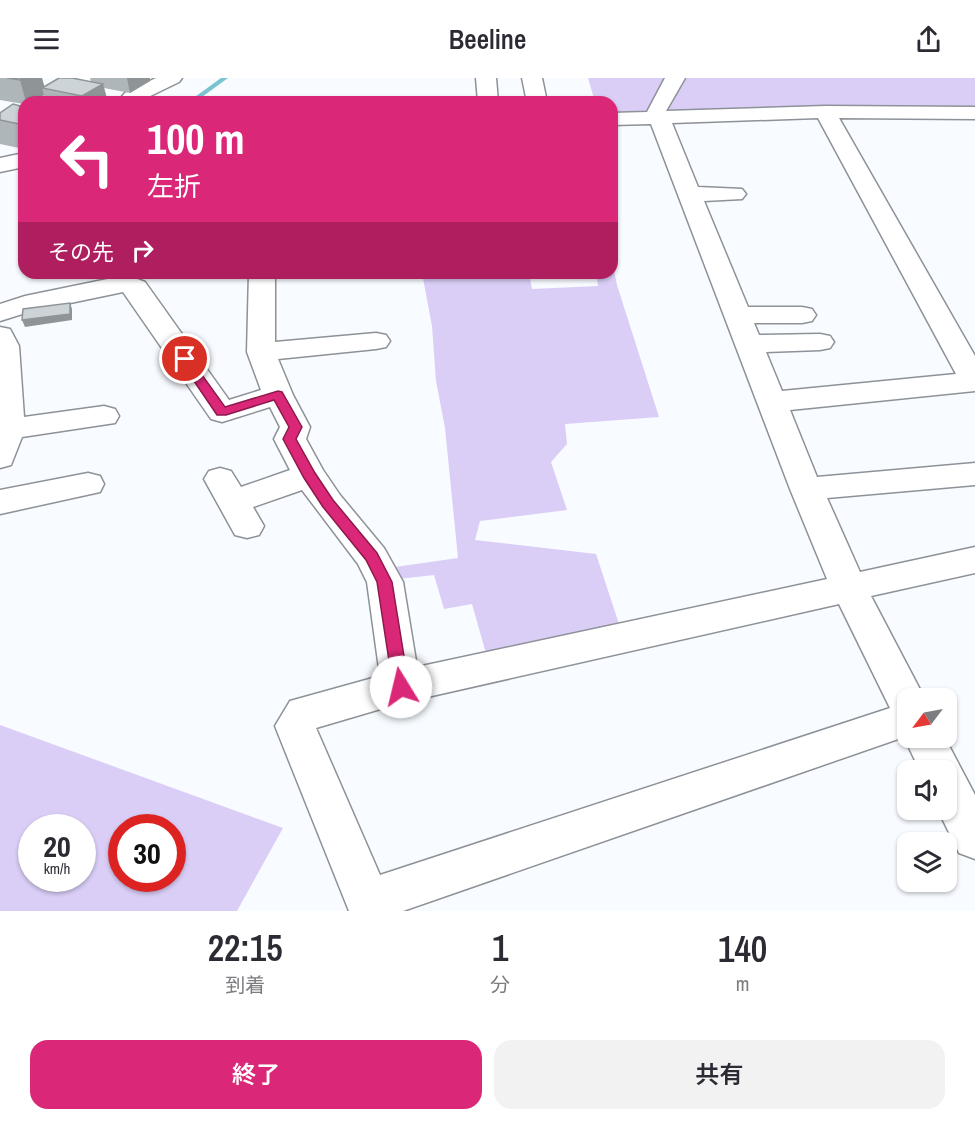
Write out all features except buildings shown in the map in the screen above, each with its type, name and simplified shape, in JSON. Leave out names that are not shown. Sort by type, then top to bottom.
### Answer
[{"type":"street","points":[[134,96],[172,78]]},
{"type":"street","points":[[486,78],[488,96]]},
{"type":"street","points":[[532,78],[536,96]]},
{"type":"street","points":[[675,78],[658,114],[806,489],[849,588],[899,688]]},
{"type":"street","points":[[46,80],[83,82]]},
{"type":"street","points":[[60,96],[83,82]]},
{"type":"street","points":[[771,402],[975,381],[825,112]]},
{"type":"street","points":[[618,118],[658,114],[975,113]]},
{"type":"street","points":[[0,165],[18,161]]},
{"type":"street","points":[[689,194],[734,194]]},
{"type":"street","points":[[0,313],[25,304],[128,279]]},
{"type":"street","points":[[132,279],[136,288],[222,412],[278,395]]},
{"type":"street","points":[[262,279],[261,352],[278,395],[295,427],[290,439],[309,475],[328,503],[372,557],[385,582],[401,687]]},
{"type":"street","points":[[738,315],[802,315]]},
{"type":"street","points":[[261,352],[376,341]]},
{"type":"street","points":[[749,345],[820,342]]},
{"type":"street","points":[[2,351],[3,449],[104,416]]},
{"type":"street","points":[[806,489],[975,474]]},
{"type":"street","points":[[234,502],[309,475]]},
{"type":"street","points":[[0,502],[88,484]]},
{"type":"street","points":[[897,723],[370,906],[295,726],[304,713],[401,687],[975,560]]},
{"type":"street","points":[[957,803],[975,838]]},
{"type":"shaded area","points":[[588,78],[975,78],[975,111],[662,112],[618,116],[618,96],[593,96]]},
{"type":"shaded area","points":[[423,279],[530,279],[532,289],[598,286],[597,279],[616,279],[659,417],[565,424],[567,444],[551,462],[567,510],[480,521],[475,540],[596,554],[621,630],[487,657],[472,604],[444,609],[434,575],[398,579],[395,567],[458,558],[445,428],[436,381],[432,326]]},
{"type":"shaded area","points":[[0,725],[283,828],[237,911],[0,911]]},
{"type":"waterway","points":[[200,96],[225,78]]},
{"type":"route","points":[[185,359],[222,412],[278,395],[295,427],[290,439],[309,475],[328,503],[372,557],[385,582],[401,687]]}]
